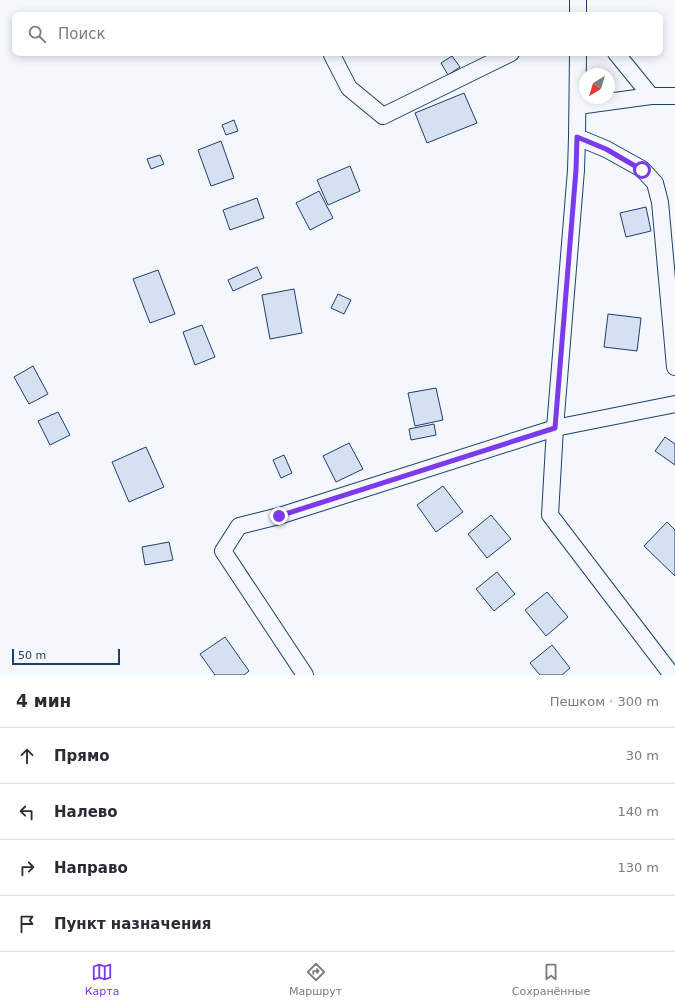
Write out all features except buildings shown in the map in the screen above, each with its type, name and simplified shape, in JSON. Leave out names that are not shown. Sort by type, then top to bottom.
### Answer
[{"type":"street","points":[[578,0],[578,12]]},
{"type":"street","points":[[333,56],[349,88],[383,116],[505,56]]},
{"type":"street","points":[[578,56],[576,170],[555,428],[550,516],[672,675]]},
{"type":"street","points":[[618,56],[651,96]]},
{"type":"street","points":[[578,106],[651,96],[675,96]]},
{"type":"street","points":[[577,137],[606,149],[642,170],[656,183],[660,202],[675,367]]},
{"type":"street","points":[[305,675],[223,551],[239,526],[279,516],[555,428],[675,404]]},
{"type":"route","points":[[279,516],[555,428],[576,170],[577,137],[606,149],[642,170]]}]
